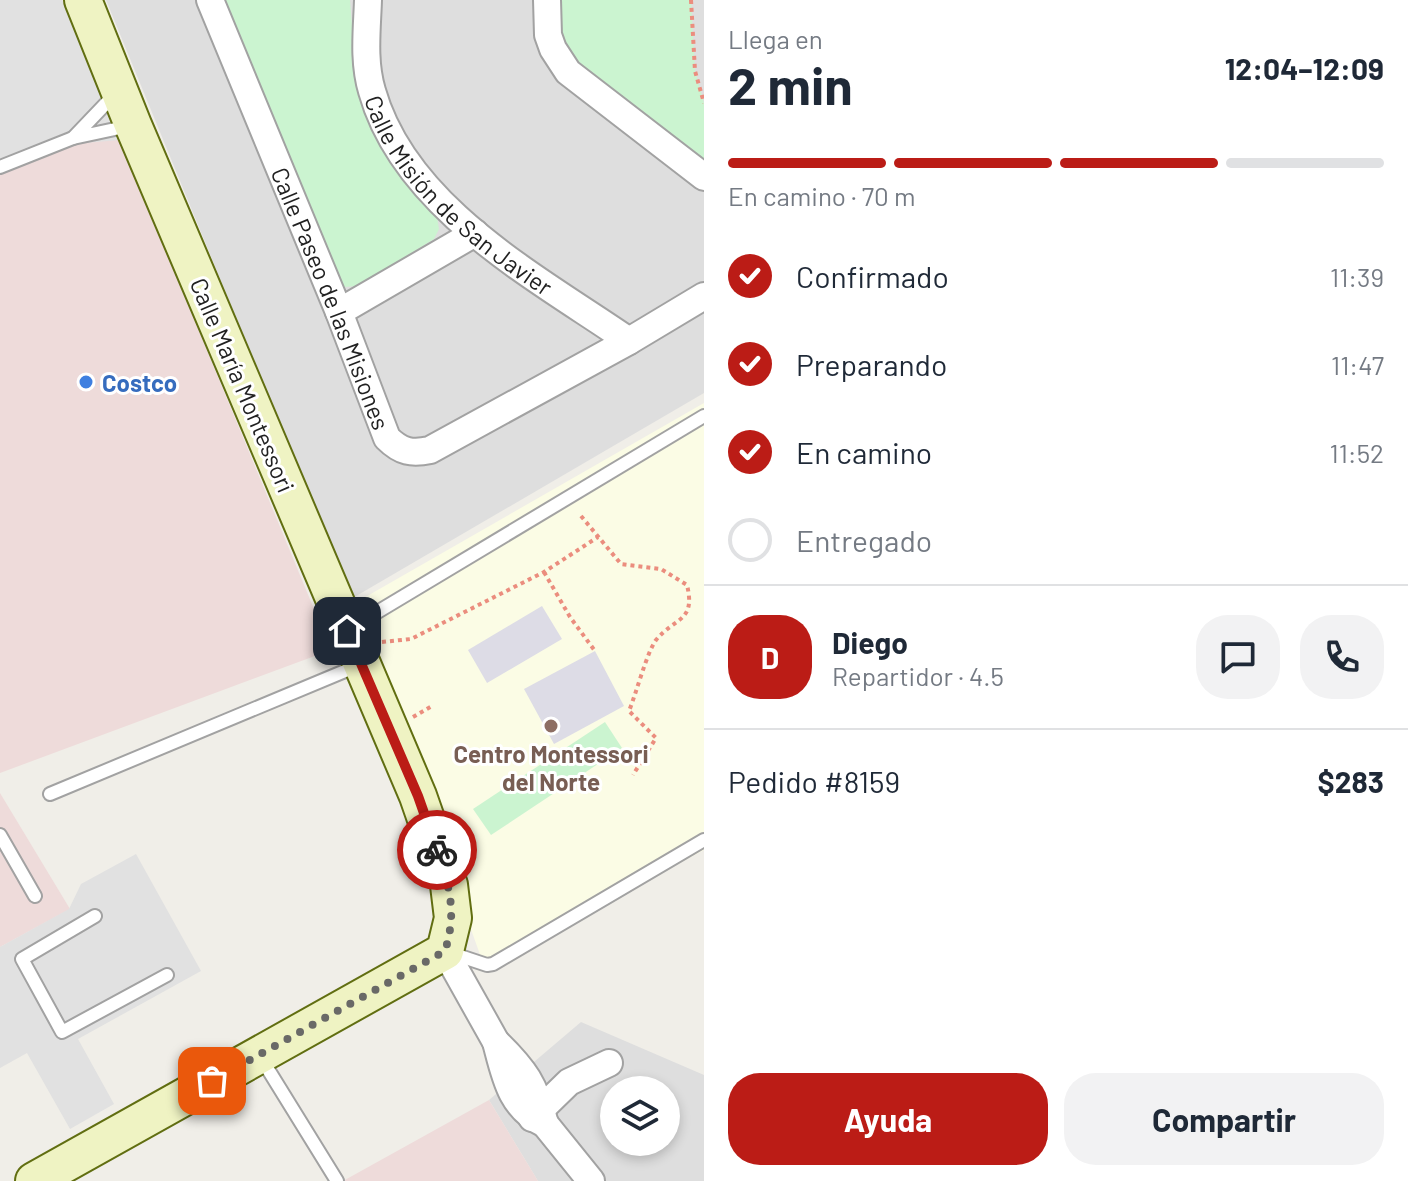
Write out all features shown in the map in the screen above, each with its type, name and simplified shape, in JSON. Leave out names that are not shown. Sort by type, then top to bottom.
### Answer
[{"type":"street","name":"Calle María Montessori","points":[[83,0],[133,125],[361,646],[449,885],[453,918],[445,951]]},
{"type":"street","name":"Calle Paseo de las Misiones","points":[[210,0],[339,312],[387,438],[397,447],[418,453],[430,450],[629,341],[704,296]]},
{"type":"street","name":"Calle Misión de San Javier","points":[[368,0],[366,63],[372,92],[398,146],[431,191],[475,233],[629,341]]},
{"type":"street","points":[[547,0],[548,35],[568,72],[704,177]]},
{"type":"street","points":[[339,312],[475,233]]},
{"type":"street","points":[[34,1181],[445,951],[496,1042],[534,1087],[539,1117],[591,1181]]},
{"type":"street","points":[[539,1117],[569,1082],[609,1063]]},
{"type":"lane","points":[[73,138],[120,89]]},
{"type":"lane","points":[[0,167],[73,138],[133,125]]},
{"type":"lane","points":[[50,794],[361,646],[704,416]]},
{"type":"lane","points":[[0,835],[35,896]]},
{"type":"lane","points":[[445,951],[487,965],[493,964],[704,840]]},
{"type":"lane","points":[[95,916],[22,959],[62,1032],[167,975]]},
{"type":"lane","points":[[259,1055],[333,1180]]},
{"type":"path","points":[[691,0],[695,71],[704,103]]},
{"type":"path","points":[[581,516],[621,564],[661,569],[687,585],[691,601],[684,617],[656,640],[629,711],[656,738],[633,775]]},
{"type":"path","points":[[361,646],[411,639],[544,572],[598,537]]},
{"type":"path","points":[[544,572],[570,617],[595,651]]},
{"type":"shaded area","name":"Costco","points":[[0,0],[62,0],[331,650],[0,773]]},
{"type":"shaded area","points":[[0,0],[62,0],[120,140],[73,144],[0,174]]},
{"type":"shaded area","points":[[106,0],[704,0],[704,393],[351,599]]},
{"type":"shaded area","name":"Centro Montessori del Norte","points":[[704,403],[704,850],[498,961],[483,963],[355,603]]},
{"type":"shaded area","points":[[542,606],[562,639],[487,683],[468,650]]},
{"type":"shaded area","points":[[595,651],[624,706],[554,744],[524,689]]},
{"type":"shaded area","points":[[0,793],[70,909],[0,947]]},
{"type":"shaded area","points":[[136,854],[201,971],[78,1039],[114,1104],[70,1129],[27,1053],[0,1068],[0,947],[69,909],[81,884]]},
{"type":"shaded area","points":[[581,1022],[704,1075],[704,1181],[538,1181],[489,1100]]},
{"type":"shaded area","points":[[489,1100],[538,1181],[343,1181]]},
{"type":"green space","points":[[226,0],[350,0],[357,74],[365,110],[386,154],[437,217],[439,229],[434,239],[358,286],[344,287],[333,277],[225,12]]},
{"type":"green space","points":[[548,0],[691,0],[695,71],[704,103],[704,164],[567,63]]},
{"type":"green space","points":[[605,722],[622,748],[491,835],[473,809]]},
{"type":"way so far","points":[[212,1081],[445,951],[453,918],[449,885],[437,850]]},
{"type":"place","name":"Costco","points":[[86,382]]},
{"type":"place","name":"Centro Montessori del Norte","points":[[551,726]]},
{"type":"route","points":[[347,631],[418,796],[437,850]]}]
